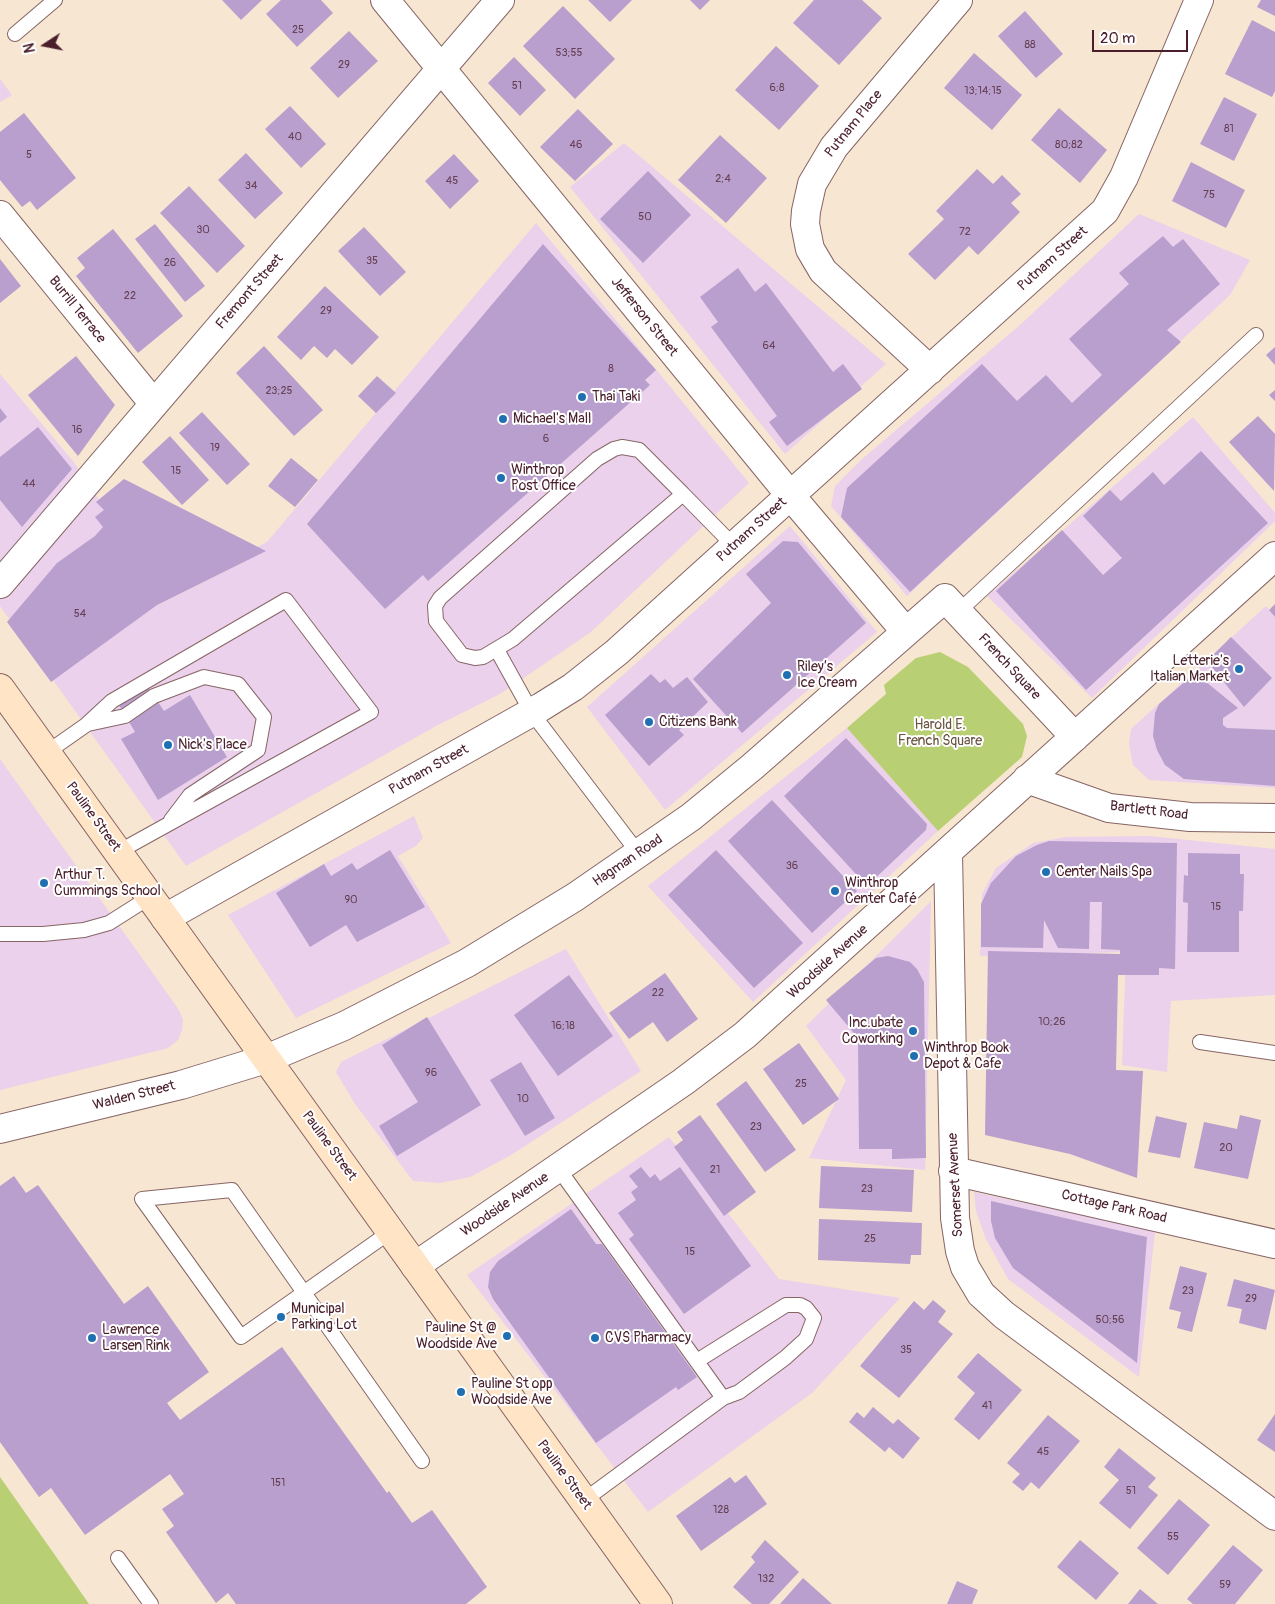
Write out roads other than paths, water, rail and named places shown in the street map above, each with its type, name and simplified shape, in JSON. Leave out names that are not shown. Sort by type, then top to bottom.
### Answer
[{"type":"main road","name":"Pauline Street","points":[[0,688],[658,1604]]},
{"type":"street","name":"Jefferson Street","points":[[385,0],[790,495],[906,632]]},
{"type":"street","name":"Fremont Street","points":[[0,584],[500,0]]},
{"type":"street","name":"Putnam Place","points":[[930,370],[823,271],[810,249],[806,217],[812,184],[834,147],[958,0]]},
{"type":"street","name":"Putnam Street","points":[[158,907],[532,713],[586,678],[1096,220],[1112,201],[1198,0]]},
{"type":"street","name":"Burrill Terrace","points":[[0,215],[154,404]]},
{"type":"street","name":"Woodside Avenue","points":[[415,1266],[683,1082],[738,1040],[812,976],[1275,556]]},
{"type":"street","name":"Hagman Road","points":[[266,1059],[344,1026],[427,985],[522,930],[639,854],[731,785],[906,632],[951,605]]},
{"type":"street","name":"French Square","points":[[951,605],[1075,737]]},
{"type":"street","name":"Bartlett Road","points":[[1027,779],[1109,808],[1190,817],[1275,818]]},
{"type":"street","name":"Somerset Avenue","points":[[948,853],[955,1218],[960,1251],[972,1280],[986,1299],[1004,1316],[1275,1516]]},
{"type":"street","name":"Walden Street","points":[[0,1128],[182,1085],[266,1059]]},
{"type":"street","name":"Cottage Park Road","points":[[953,1171],[1275,1244]]},
{"type":"lane","points":[[15,34],[55,0]]},
{"type":"lane","points":[[951,605],[1256,336]]},
{"type":"lane","points":[[682,494],[497,650],[475,658],[462,654],[436,621],[435,606],[444,593],[597,458],[614,449],[622,447],[639,450],[734,546]]},
{"type":"lane","points":[[46,753],[86,725],[112,702],[286,600],[371,712],[118,852]]},
{"type":"lane","points":[[497,650],[532,713],[639,854]]},
{"type":"lane","points":[[86,725],[125,716],[154,696],[204,678],[238,684],[264,717],[258,750],[190,796],[168,824]]},
{"type":"lane","points":[[0,934],[43,934],[84,930],[158,907]]},
{"type":"lane","points":[[1200,1042],[1275,1053]]},
{"type":"lane","points":[[558,1168],[723,1398]]},
{"type":"lane","points":[[390,1232],[305,1294],[242,1337],[142,1199],[232,1190],[305,1294],[422,1461]]},
{"type":"lane","points":[[583,1501],[723,1398],[739,1392],[785,1358],[806,1339],[814,1318],[800,1304],[786,1305],[697,1362]]},
{"type":"lane","points":[[118,1558],[151,1604]]},
{"type":"place","name":"Thai Taki","points":[[582,397]]},
{"type":"place","name":"Michael's Mall","points":[[503,419]]},
{"type":"place","name":"Winthrop Post Office","points":[[501,478]]},
{"type":"place","name":"Letterie's Italian Market","points":[[1239,669]]},
{"type":"place","name":"Riley’s Ice Cream","points":[[787,675]]},
{"type":"place","name":"Citizens Bank","points":[[649,722]]},
{"type":"place","name":"Nick's Place","points":[[168,745]]},
{"type":"place","name":"Center Nails Spa","points":[[1046,872]]},
{"type":"place","name":"Arthur T. Cummings School","points":[[44,883]]},
{"type":"place","name":"Winthrop Center Café","points":[[835,891]]},
{"type":"place","name":"Inc.ubate Coworking","points":[[913,1031]]},
{"type":"place","name":"Winthrop Book Depot & Cafe","points":[[914,1056]]},
{"type":"place","name":"Municipal Parking Lot","points":[[281,1317]]},
{"type":"place","name":"Pauline St @ Woodside Ave","points":[[507,1336]]},
{"type":"place","name":"Lawrence Larsen Rink","points":[[92,1338]]},
{"type":"place","name":"CVS Pharmacy","points":[[595,1338]]},
{"type":"place","name":"Pauline St opp Woodside Ave","points":[[461,1392]]},
{"type":"park label","name":"Harold E. French Square","points":[[940,734]]}]
